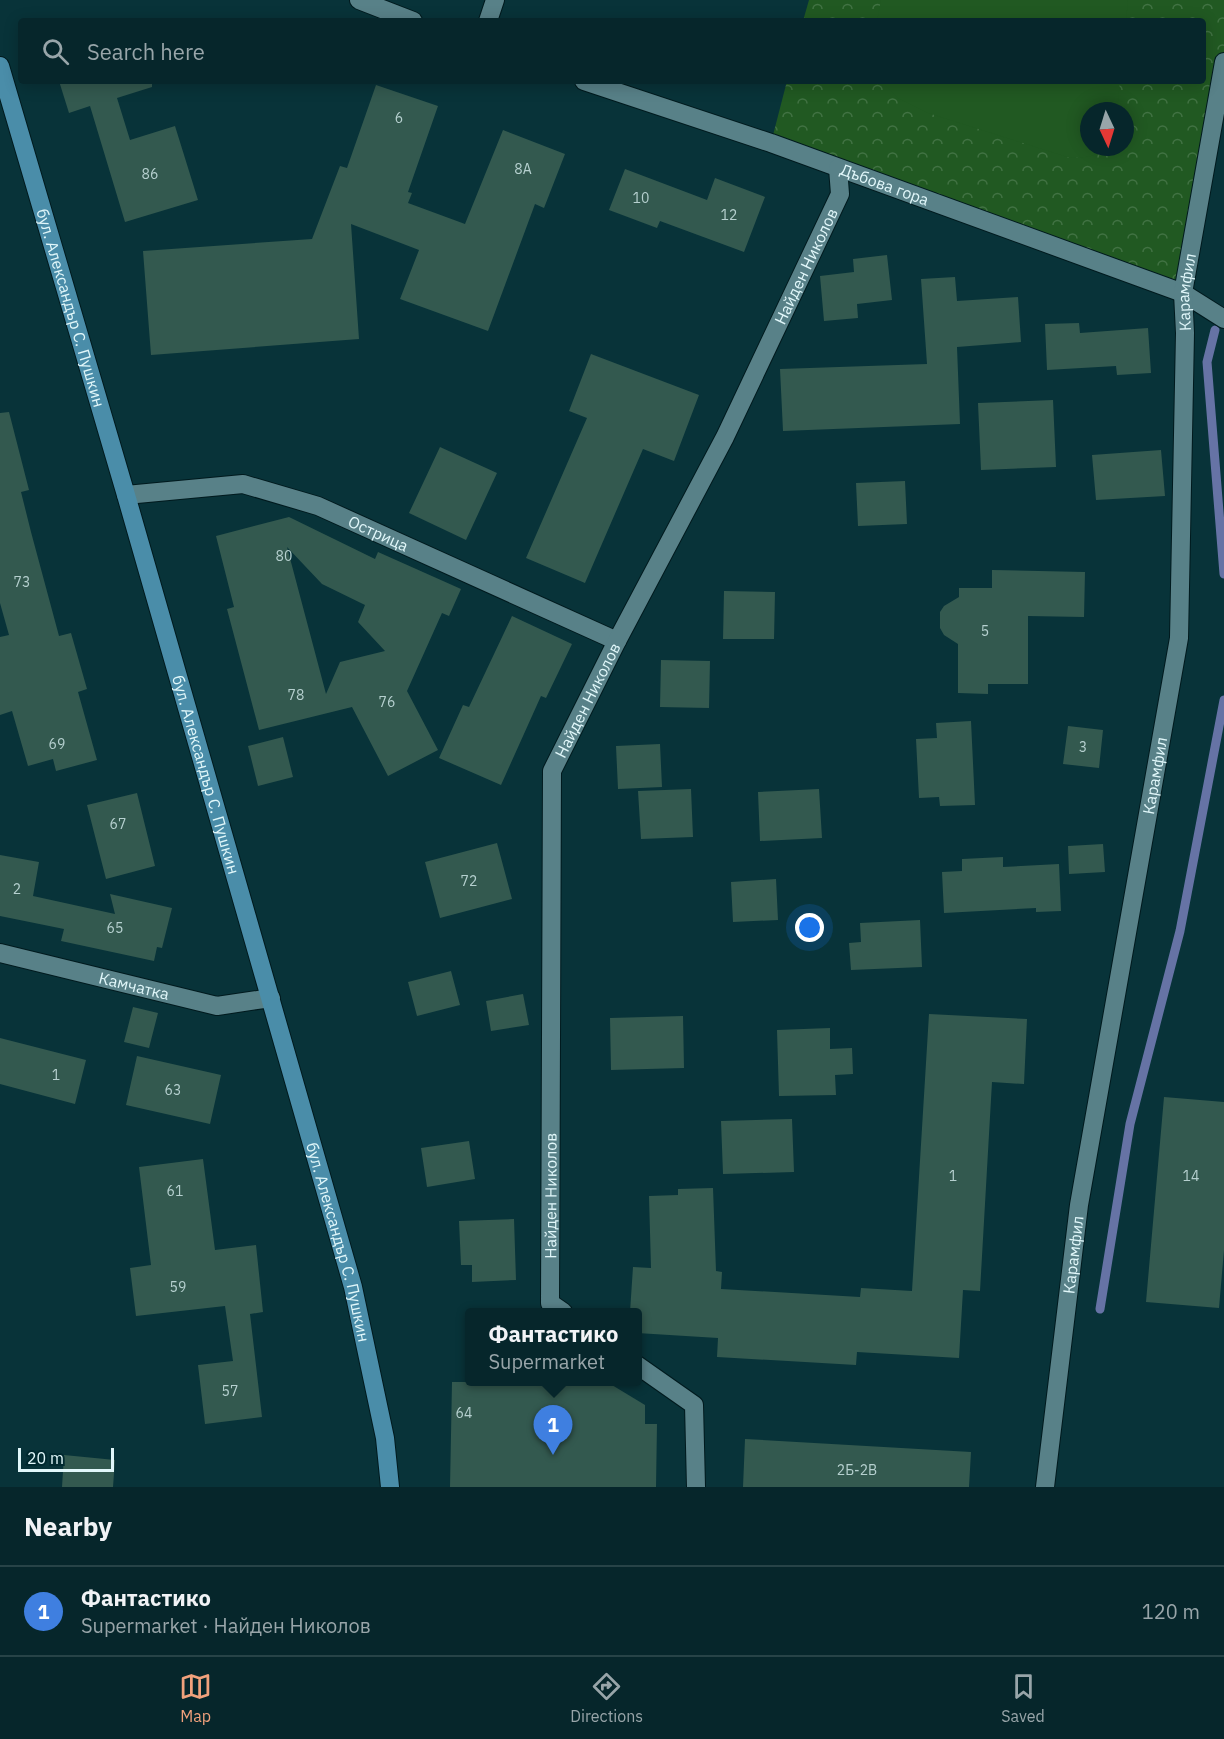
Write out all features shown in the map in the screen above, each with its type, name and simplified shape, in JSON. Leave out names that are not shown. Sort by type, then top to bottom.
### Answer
[{"type":"main road","name":"бул. Александър С. Пушкин","points":[[0,66],[126,495],[353,1287],[385,1438],[390,1487]]},
{"type":"street","points":[[359,0],[405,18]]},
{"type":"street","points":[[489,18],[495,0]]},
{"type":"street","name":"Карамфил","points":[[1045,1487],[1079,1204],[1179,638],[1185,333],[1183,293],[1224,62]]},
{"type":"street","name":"Дъбова гора","points":[[593,84],[771,142],[1183,293],[1224,319]]},
{"type":"street","name":"Найден Николов","points":[[557,1308],[550,1303],[552,771],[617,641],[725,436],[840,194],[837,168]]},
{"type":"street","name":"Острица","points":[[126,495],[243,484],[318,506],[617,641]]},
{"type":"street","name":"Камчатка","points":[[0,953],[217,1006],[271,998]]},
{"type":"street","points":[[642,1369],[694,1405],[696,1487]]},
{"type":"green space","points":[[809,0],[1224,0],[1224,62],[1183,293],[771,143],[786,84],[1206,84],[1206,18],[804,18]]},
{"type":"green space","points":[[881,0],[1128,0],[1126,18],[878,18]]},
{"type":"green space","points":[[884,84],[1120,84],[1118,102],[1080,102],[1080,156],[1092,156],[1088,157],[1067,157],[928,113],[898,98]]},
{"type":"building","points":[[60,84],[152,84],[152,87],[117,98],[130,140],[175,126],[198,200],[125,222],[90,106],[69,113]]},
{"type":"building","points":[[376,85],[438,106],[408,192],[412,193],[408,203],[465,224],[503,130],[565,154],[544,208],[535,204],[488,331],[400,299],[419,250],[351,224],[359,339],[151,355],[143,251],[312,239],[340,166],[347,168]]},
{"type":"building","points":[[625,169],[707,200],[715,178],[765,197],[744,252],[660,221],[657,228],[609,210]]},
{"type":"building","points":[[887,255],[892,300],[857,304],[858,318],[824,321],[820,276],[854,272],[853,259]]},
{"type":"building","points":[[955,277],[957,301],[1018,297],[1021,342],[957,347],[960,424],[783,431],[780,369],[927,364],[921,279]]},
{"type":"building","points":[[1079,323],[1080,333],[1148,328],[1151,373],[1117,375],[1116,366],[1047,370],[1045,324]]},
{"type":"building","points":[[591,354],[699,395],[674,461],[643,449],[585,583],[526,558],[587,418],[569,411]]},
{"type":"building","points":[[1053,400],[1056,467],[981,470],[978,403]]},
{"type":"building","points":[[9,412],[29,490],[21,492],[31,532],[59,636],[71,633],[87,689],[78,692],[97,760],[56,771],[53,759],[28,766],[12,711],[0,715],[0,637],[9,635],[0,603],[0,413]]},
{"type":"building","points":[[440,447],[497,473],[466,540],[409,513]]},
{"type":"building","points":[[1161,450],[1165,496],[1096,500],[1092,455]]},
{"type":"building","points":[[905,481],[907,524],[858,526],[856,483]]},
{"type":"building","points":[[289,517],[375,559],[378,552],[461,589],[449,616],[442,613],[407,691],[438,750],[388,776],[352,707],[259,730],[227,609],[234,607],[216,536]],"holes":[[[287,547],[322,584],[365,605],[358,622],[385,651],[340,662],[326,694]]]},
{"type":"building","points":[[992,570],[1085,572],[1084,617],[1028,616],[1028,684],[988,684],[988,694],[958,693],[958,644],[944,635],[940,628],[940,612],[944,606],[959,597],[959,588],[992,588]]},
{"type":"building","points":[[724,591],[775,592],[774,639],[723,639]]},
{"type":"building","points":[[512,616],[572,644],[546,698],[541,696],[501,785],[439,758],[463,705],[469,707]]},
{"type":"building","points":[[661,660],[710,661],[709,708],[660,707]]},
{"type":"building","points":[[971,721],[975,805],[940,806],[939,797],[919,798],[916,739],[937,738],[936,723]]},
{"type":"building","points":[[1068,726],[1103,730],[1099,768],[1063,764]]},
{"type":"building","points":[[283,737],[293,777],[258,786],[248,746]]},
{"type":"building","points":[[660,744],[662,787],[618,789],[616,746]]},
{"type":"building","points":[[691,789],[693,837],[641,839],[638,791]]},
{"type":"building","points":[[819,789],[822,838],[760,841],[758,792]]},
{"type":"building","points":[[137,793],[155,866],[106,879],[87,805]]},
{"type":"building","points":[[497,843],[512,899],[440,918],[425,862]]},
{"type":"building","points":[[1103,844],[1105,872],[1069,874],[1068,846]]},
{"type":"building","points":[[0,855],[39,862],[33,896],[115,914],[110,894],[172,908],[162,948],[157,947],[154,961],[61,941],[64,929],[0,916]]},
{"type":"building","points":[[1003,857],[1003,867],[1059,864],[1061,911],[1036,912],[1036,908],[944,913],[942,872],[962,871],[962,859]]},
{"type":"building","points":[[776,879],[778,920],[733,922],[731,882]]},
{"type":"building","points":[[920,920],[922,967],[851,970],[849,943],[861,942],[860,923]]},
{"type":"building","points":[[451,971],[460,1005],[417,1016],[408,982]]},
{"type":"building","points":[[523,994],[529,1025],[491,1031],[486,1001]]},
{"type":"building","points":[[133,1007],[158,1013],[149,1048],[124,1042]]},
{"type":"building","points":[[929,1014],[1027,1019],[1024,1084],[992,1082],[980,1291],[963,1290],[959,1358],[857,1352],[856,1365],[717,1357],[718,1338],[642,1333],[642,1308],[630,1308],[633,1267],[651,1268],[649,1196],[678,1195],[678,1189],[713,1188],[716,1271],[722,1272],[721,1289],[860,1297],[861,1288],[912,1291]]},
{"type":"building","points":[[683,1016],[684,1068],[611,1070],[610,1018]]},
{"type":"building","points":[[830,1028],[830,1049],[852,1048],[853,1074],[835,1075],[836,1095],[779,1096],[777,1030]]},
{"type":"building","points":[[0,1038],[86,1060],[75,1104],[0,1084]]},
{"type":"building","points":[[137,1056],[221,1075],[210,1124],[126,1105]]},
{"type":"building","points":[[1164,1097],[1224,1102],[1224,1250],[1219,1308],[1146,1302]]},
{"type":"building","points":[[792,1119],[794,1172],[723,1174],[721,1121]]},
{"type":"building","points":[[469,1141],[475,1179],[427,1187],[421,1148]]},
{"type":"building","points":[[203,1159],[215,1250],[256,1245],[263,1312],[250,1314],[262,1417],[205,1424],[198,1365],[233,1361],[225,1306],[136,1316],[130,1268],[151,1265],[139,1167]]},
{"type":"building","points":[[514,1219],[516,1280],[472,1282],[472,1265],[461,1265],[459,1221]]},
{"type":"building","points":[[452,1382],[465,1382],[465,1386],[614,1386],[645,1405],[645,1424],[657,1424],[656,1487],[450,1487]]},
{"type":"building","points":[[745,1439],[971,1452],[969,1487],[743,1487]]},
{"type":"building","points":[[64,1455],[115,1460],[113,1487],[62,1487]]},
{"type":"waterway","points":[[1215,330],[1207,362],[1224,574]]},
{"type":"waterway","points":[[1100,1309],[1130,1124],[1180,931],[1224,700]]},
{"type":"place","name":"Фантастико","points":[[553,1455]]}]
